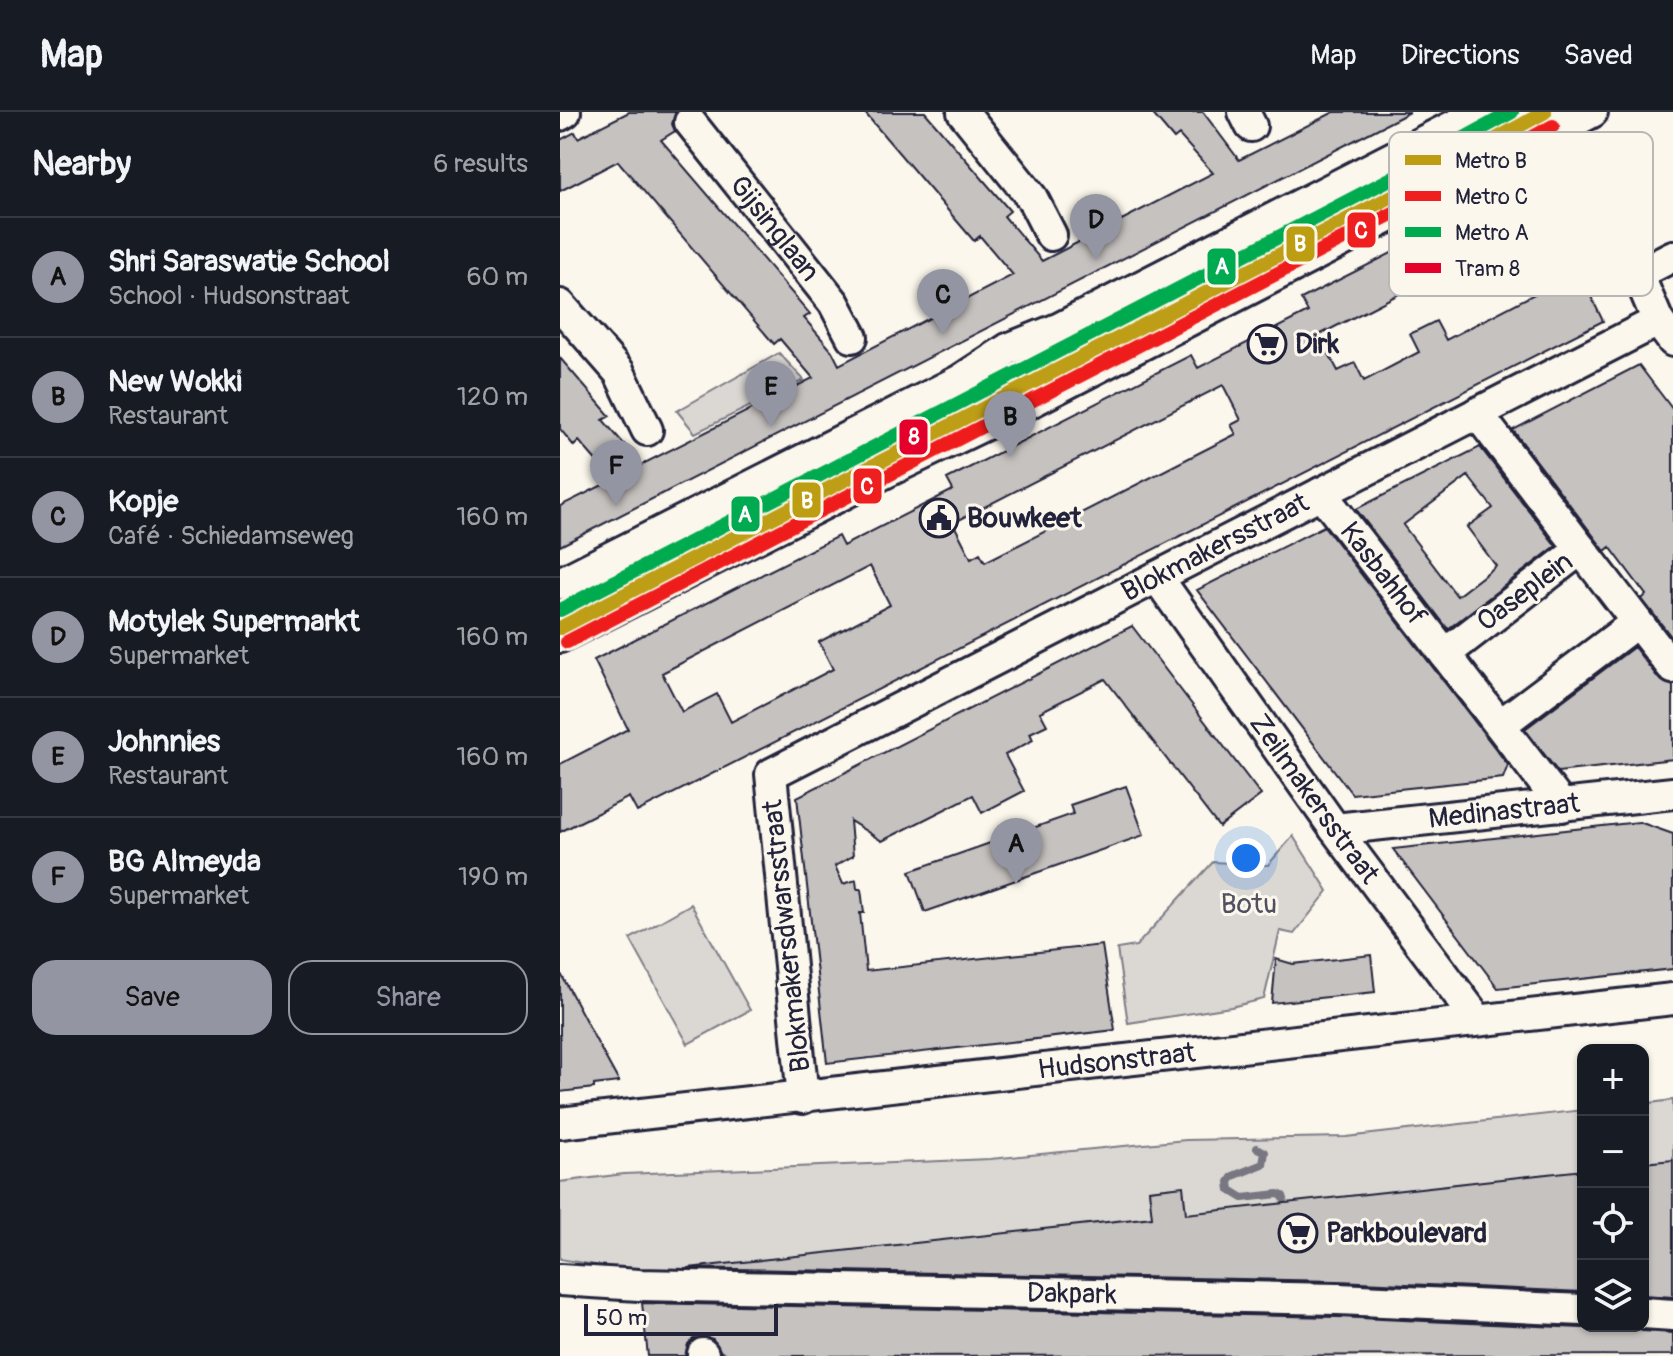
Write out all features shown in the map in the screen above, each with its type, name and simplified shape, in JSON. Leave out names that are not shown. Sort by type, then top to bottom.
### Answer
[{"type":"street","points":[[560,115],[565,112]]},
{"type":"street","points":[[963,112],[1032,198],[1051,235]]},
{"type":"street","points":[[1442,132],[1481,112]]},
{"type":"street","points":[[1536,132],[1557,121],[1592,112]]},
{"type":"street","name":"Gijsinglaan","points":[[690,122],[834,303],[852,337]]},
{"type":"street","points":[[560,583],[959,381],[1008,349],[1058,329],[1389,159]]},
{"type":"street","points":[[560,637],[1015,410],[1389,211]]},
{"type":"street","points":[[1653,266],[1673,256]]},
{"type":"street","points":[[1648,296],[1665,331]]},
{"type":"street","points":[[560,305],[619,372],[647,430]]},
{"type":"street","name":"Blokmakersstraat","points":[[771,774],[1477,413],[1665,331]]},
{"type":"street","points":[[1477,413],[1581,549]]},
{"type":"street","name":"Kasbahhof","points":[[1321,493],[1445,654]]},
{"type":"street","name":"Oaseplein","points":[[1445,654],[1581,549],[1673,668]]},
{"type":"street","name":"Zeilmakersstraat","points":[[1157,577],[1335,829],[1477,1019]]},
{"type":"street","points":[[1500,725],[1637,622]]},
{"type":"street","points":[[1445,654],[1562,806]]},
{"type":"street","name":"Blokmakersdwarsstraat","points":[[771,774],[803,1098]]},
{"type":"street","name":"Medinastraat","points":[[1335,829],[1673,793]]},
{"type":"street","name":"Hudsonstraat","points":[[560,1123],[1673,999]]},
{"type":"street","name":"Dakpark","points":[[560,1280],[639,1285],[1338,1299],[1577,1310]]},
{"type":"street","points":[[1649,1313],[1673,1315]]},
{"type":"green space","points":[[779,353],[804,380],[695,433],[677,411]]},
{"type":"green space","name":"Botu","points":[[1293,836],[1328,891],[1294,934],[1280,931],[1264,999],[1128,1023],[1117,949],[1136,946],[1213,862],[1268,865]]},
{"type":"green space","points":[[691,904],[750,1010],[688,1044],[630,939]]},
{"type":"green space","points":[[1673,1100],[1673,1301],[1649,1301],[1649,1103]]},
{"type":"green space","points":[[1577,1111],[1577,1299],[624,1270],[560,1259],[560,1182],[624,1174],[990,1159],[1186,1140],[1346,1137]]},
{"type":"building","points":[[629,112],[676,112],[672,124],[675,131],[661,140],[810,314],[804,318],[832,351],[839,365],[1013,275],[980,236],[974,241],[864,112],[925,112],[1010,211],[1004,216],[1042,261],[1213,173],[1179,135],[1174,139],[1151,112],[1203,112],[1239,160],[1334,112],[1410,112],[560,546],[560,506],[613,480],[579,441],[574,446],[560,429],[560,358],[610,416],[603,420],[639,466],[813,378],[780,339],[774,344],[618,161],[560,191],[560,140],[575,132],[578,138]]},
{"type":"building","points":[[1389,254],[1389,296],[1395,296],[1319,335],[1338,371],[1355,363],[1364,381],[1419,352],[1410,334],[1436,321],[1446,340],[1530,296],[1591,296],[1603,321],[637,812],[629,797],[560,832],[560,764],[628,729],[594,660],[838,536],[843,546],[953,490],[947,479],[1191,355],[1198,368],[1308,312],[1301,299]],"holes":[[[1223,385],[1241,420],[1231,425],[1236,434],[985,562],[980,553],[971,558],[953,523]],[[870,566],[890,605],[819,642],[833,669],[731,722],[717,694],[682,712],[662,673]]]},
{"type":"building","points":[[1639,365],[1673,410],[1673,639],[1642,599],[1646,595],[1610,547],[1605,551],[1513,430]]},
{"type":"building","points":[[1480,447],[1556,546],[1448,629],[1356,509]],"holes":[[[1468,476],[1493,508],[1467,527],[1496,566],[1457,596],[1403,525]]]},
{"type":"building","points":[[1324,526],[1508,765],[1503,778],[1352,794],[1197,590]]},
{"type":"building","points":[[1132,626],[1261,795],[1219,827],[1105,679],[1040,712],[1047,725],[1030,733],[1033,740],[1005,755],[1024,791],[982,813],[973,795],[882,841],[850,821],[853,856],[835,866],[843,884],[856,880],[857,889],[861,889],[864,913],[860,913],[866,971],[1102,945],[1115,1030],[827,1063],[797,797]]},
{"type":"building","points":[[1634,647],[1659,679],[1673,686],[1673,759],[1558,772],[1525,729]]},
{"type":"building","points":[[1126,786],[1144,835],[925,912],[910,871],[1073,814],[1070,805]]},
{"type":"building","points":[[1639,822],[1673,834],[1673,969],[1498,988],[1393,849]]},
{"type":"building","points":[[1371,955],[1375,992],[1272,1003],[1276,959],[1293,964]]},
{"type":"building","points":[[560,972],[619,1082],[560,1092]]},
{"type":"building","points":[[1673,1160],[1673,1297],[1649,1295],[1649,1162]]},
{"type":"building","points":[[1577,1171],[1577,1292],[1338,1281],[688,1268],[1152,1217],[1149,1190],[1183,1186],[1186,1214]]},
{"type":"building","points":[[642,1303],[1337,1317],[1577,1328],[1577,1332],[1673,1333],[1673,1355],[733,1356],[721,1352],[713,1339],[702,1336],[688,1344],[685,1356],[648,1356]]},
{"type":"waterway","points":[[1257,1148],[1265,1152],[1263,1164],[1233,1176],[1229,1182],[1230,1190],[1243,1198],[1278,1194],[1284,1199]]},
{"type":"metro line","name":"A","points":[[1476,132],[1512,112]]},
{"type":"metro line","name":"B","points":[[1509,132],[1545,112]]},
{"type":"metro line","name":"C","points":[[1542,132],[1553,126]]},
{"type":"metro line","name":"A","points":[[560,610],[1389,180]]},
{"type":"metro line","name":"B","points":[[560,628],[1389,198]]},
{"type":"metro line","name":"C","points":[[567,642],[1389,215]]},
{"type":"tram line","name":"8","points":[[1509,132],[1548,112]]},
{"type":"tram line","name":"8","points":[[560,618],[1389,193]]},
{"type":"place","name":"Motylek Supermarkt","points":[[1096,260]]},
{"type":"place","name":"Kopje","points":[[943,335]]},
{"type":"place","name":"Dirk","points":[[1267,344]]},
{"type":"place","name":"Johnnies","points":[[771,427]]},
{"type":"place","name":"New Wokki","points":[[1010,457]]},
{"type":"place","name":"BG Almeyda","points":[[616,506]]},
{"type":"place","name":"Bouwkeet","points":[[939,518]]},
{"type":"place","name":"Shri Saraswatie School","points":[[1016,884]]},
{"type":"place","name":"Parkboulevard","points":[[1298,1233]]}]
